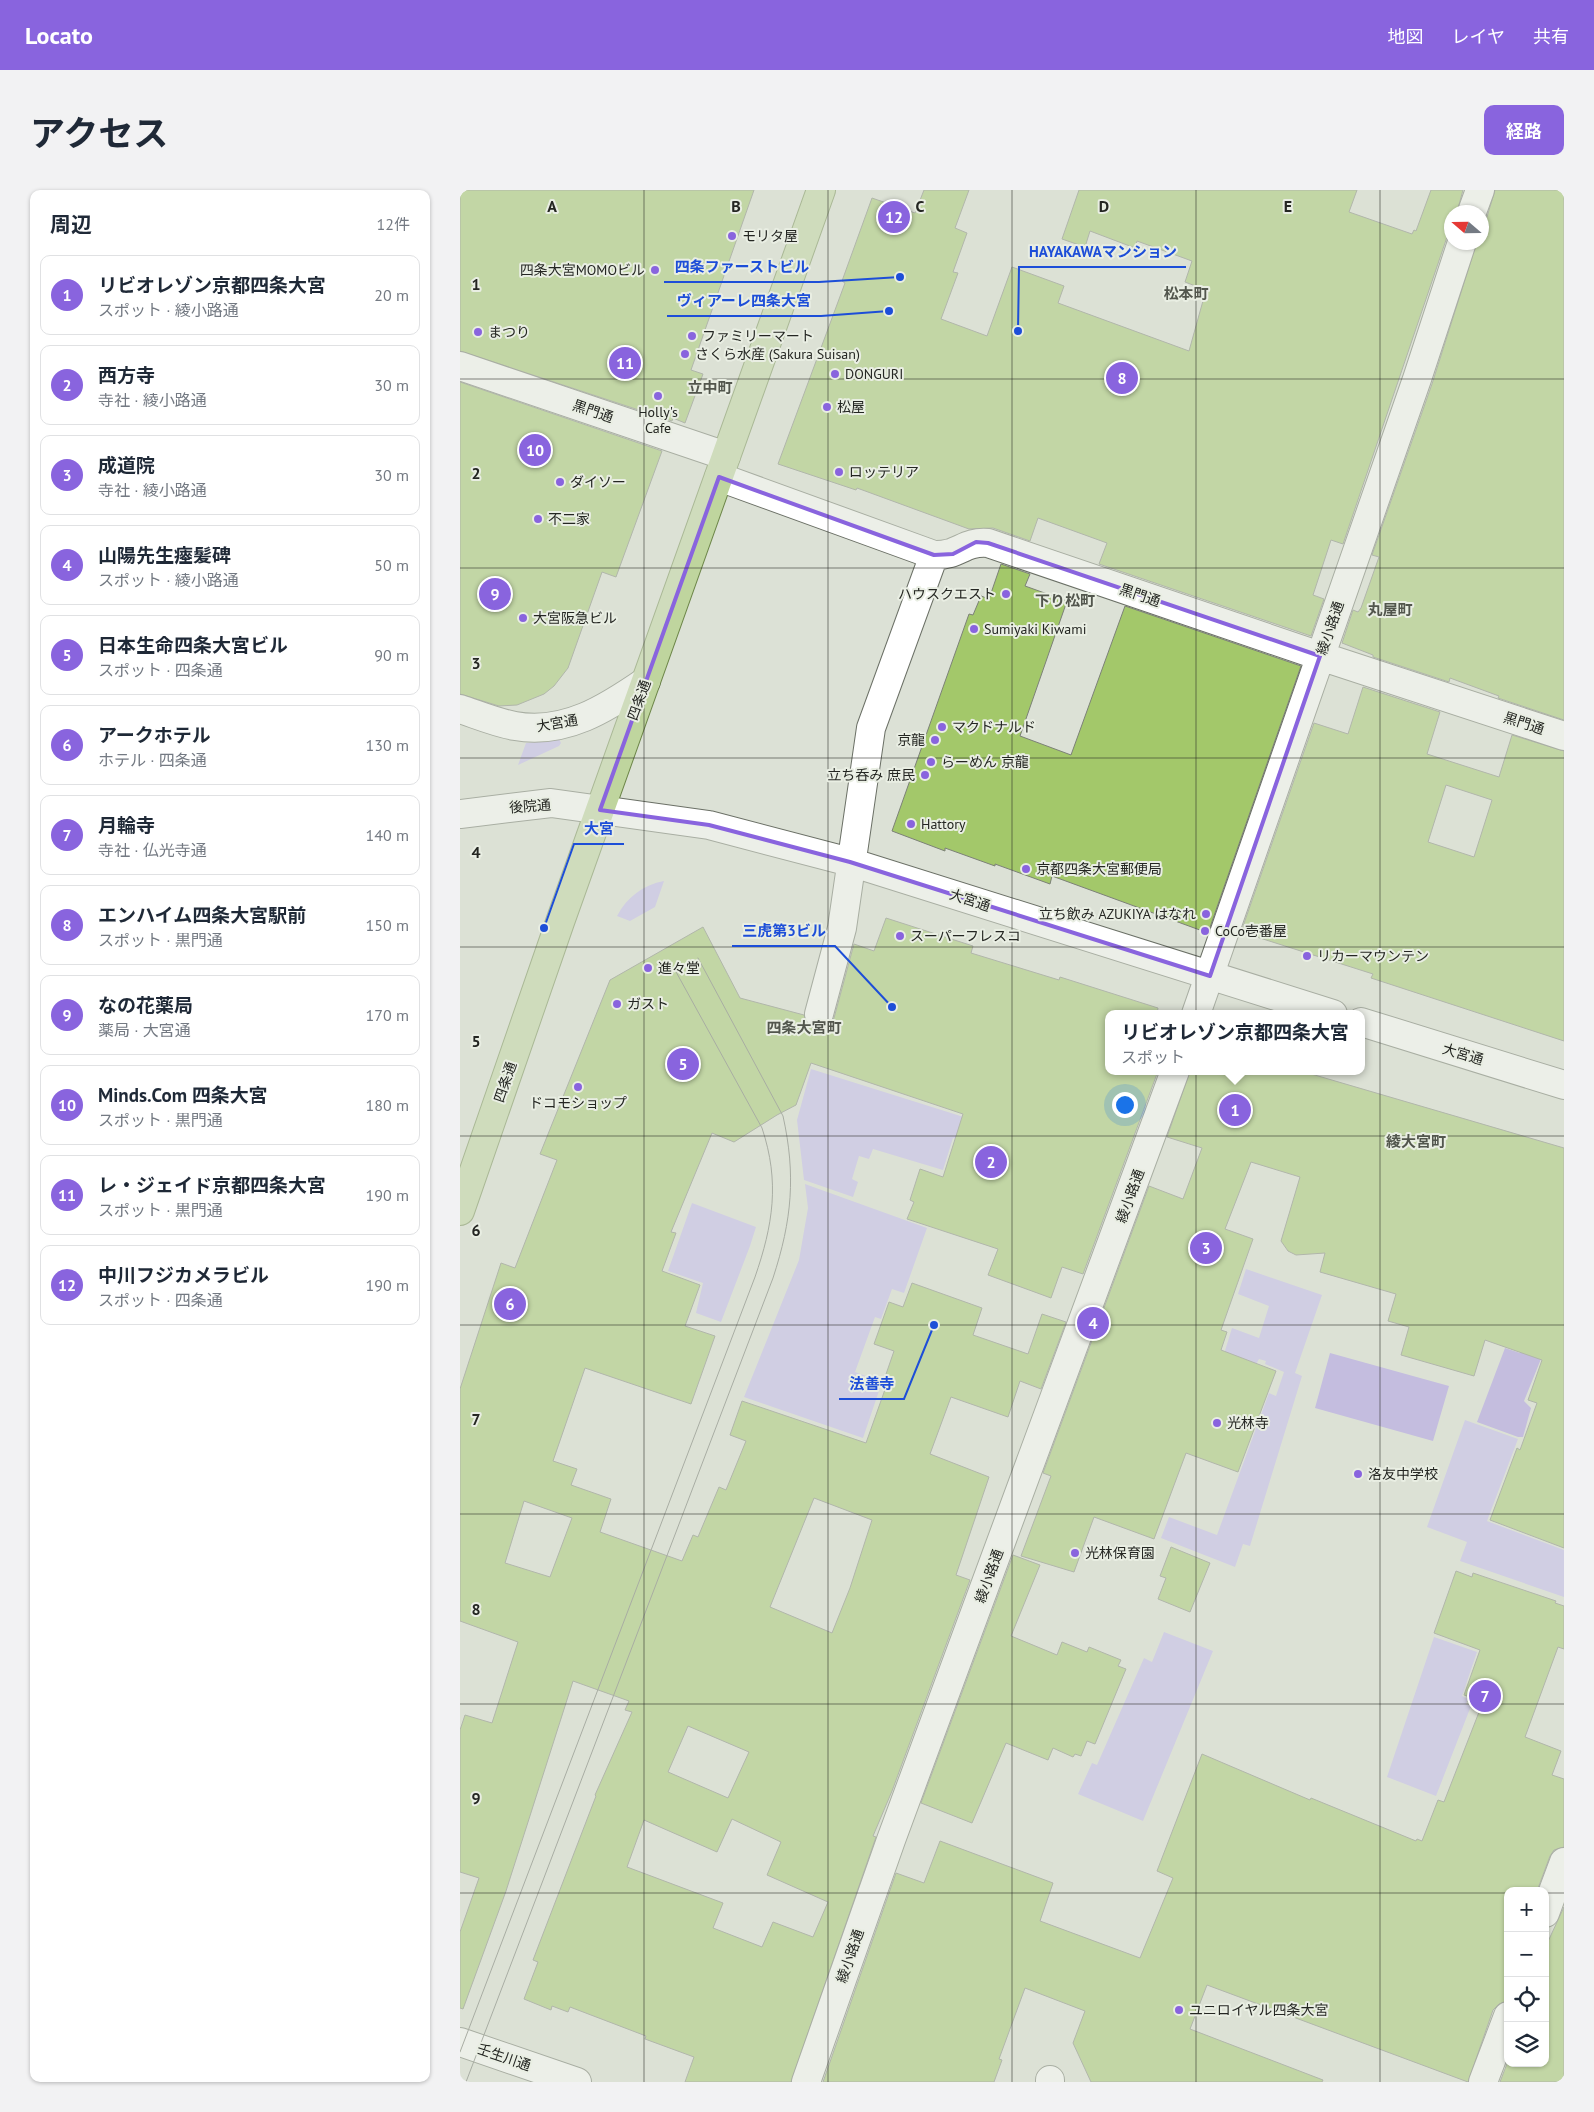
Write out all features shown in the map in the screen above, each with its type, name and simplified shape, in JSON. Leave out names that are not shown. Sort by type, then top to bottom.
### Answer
[{"type":"main road","name":"四条通","points":[[460,1211],[600,810],[821,190]]},
{"type":"street","points":[[1475,205],[1480,190]]},
{"type":"street","name":"綾小路通","points":[[1197,1010],[1417,379],[1459,250]]},
{"type":"street","name":"黒門通","points":[[460,366],[723,466],[934,555],[953,554],[968,544],[976,542],[988,543],[1320,656],[1564,736]]},
{"type":"street","points":[[819,1014],[842,928],[850,862],[871,728],[934,555]]},
{"type":"street","name":"大宮通","points":[[460,709],[515,726],[559,725],[600,711],[646,681]]},
{"type":"street","name":"後院通","points":[[460,814],[551,803],[600,810]]},
{"type":"street","name":"大宮通","points":[[600,810],[709,825],[850,862],[1320,1010]]},
{"type":"street","name":"大宮通","points":[[1365,1023],[1564,1085]]},
{"type":"street","name":"綾小路通","points":[[806,2082],[890,1840],[1174,1075]]},
{"type":"street","points":[[1549,1902],[1564,1862]]},
{"type":"street","points":[[1483,2082],[1506,2022]]},
{"type":"street","name":"壬生川通","points":[[460,2042],[577,2082]]},
{"type":"highlighted area","points":[[719,477],[934,555],[953,554],[976,542],[988,543],[1320,656],[1210,976],[850,862],[709,825],[600,810]]},
{"type":"shaded area","points":[[559,739],[561,743],[559,746],[518,765],[526,743]]},
{"type":"shaded area","points":[[664,881],[655,907],[630,921],[617,916],[636,893],[649,885]]},
{"type":"shaded area","points":[[811,1069],[970,1119],[964,1141],[953,1138],[943,1170],[873,1149],[869,1159],[859,1156],[852,1179],[858,1182],[853,1197],[804,1180],[797,1120]]},
{"type":"shaded area","points":[[805,1184],[927,1228],[904,1293],[892,1289],[881,1319],[875,1317],[855,1372],[882,1382],[863,1438],[744,1397],[799,1260],[808,1208]]},
{"type":"shaded area","points":[[692,1203],[756,1227],[721,1322],[696,1313],[703,1283],[668,1271]]},
{"type":"shaded area","points":[[1246,1269],[1322,1295],[1295,1373],[1302,1376],[1250,1546],[1243,1544],[1235,1567],[1161,1538],[1169,1517],[1217,1535],[1269,1393],[1276,1396],[1284,1372],[1265,1364],[1266,1361],[1259,1359],[1255,1366],[1224,1354],[1232,1328],[1259,1338],[1269,1306],[1238,1294]]},
{"type":"shaded area","points":[[1526,1336],[1547,1344],[1524,1401],[1531,1408],[1523,1437],[1518,1437],[1477,1422],[1505,1348],[1520,1353]]},
{"type":"shaded area","points":[[1330,1353],[1449,1386],[1433,1441],[1315,1408]]},
{"type":"shaded area","points":[[1465,1420],[1518,1439],[1487,1521],[1564,1550],[1564,1597],[1460,1561],[1467,1542],[1427,1527]]},
{"type":"shaded area","points":[[1164,1632],[1213,1651],[1143,1821],[1078,1794],[1092,1763],[1097,1765],[1144,1658],[1152,1662]]},
{"type":"shaded area","points":[[1434,1637],[1477,1652],[1462,1696],[1468,1699],[1466,1704],[1471,1706],[1436,1796],[1387,1777]]},
{"type":"building","points":[[460,190],[754,190],[691,370],[703,374],[685,423],[673,418],[672,421],[460,351]]},
{"type":"building","points":[[924,190],[969,190],[955,228],[967,233],[953,272],[958,273],[941,319],[987,336],[1012,267],[1064,286],[1058,303],[1189,351],[1206,290],[1185,282],[1192,261],[1137,241],[1135,248],[1090,231],[1085,247],[1062,239],[1079,190],[1357,190],[1349,212],[1412,234],[1414,230],[1416,231],[1431,190],[1463,190],[1459,205],[1444,205],[1444,246],[1343,544],[1331,540],[1313,595],[1324,599],[1311,636],[1099,564],[1107,543],[1038,518],[1030,541],[993,528],[969,529],[857,488],[856,490],[778,464],[845,283],[842,281],[872,198],[915,213]]},
{"type":"building","points":[[1495,190],[1564,190],[1564,720],[1498,698],[1499,696],[1450,678],[1449,682],[1373,657],[1373,655],[1342,643],[1353,610],[1358,612],[1361,608],[1379,557],[1372,555],[1432,384],[1474,250],[1489,250],[1489,210]]},
{"type":"building","points":[[460,382],[662,451],[616,577],[602,572],[568,668],[554,686],[544,694],[517,705],[499,706],[460,694]]},
{"type":"building","points":[[1001,564],[1030,574],[1025,586],[1067,601],[1020,736],[1071,755],[1125,606],[1301,666],[1208,933],[1052,876],[1050,884],[945,848],[945,851],[892,831],[969,614],[973,615],[981,596],[989,599]]},
{"type":"building","points":[[1363,687],[1440,712],[1427,754],[1499,777],[1512,735],[1564,751],[1564,1041],[1371,978],[1373,974],[1241,932],[1314,723],[1348,734]],"holes":[[[1446,785],[1492,800],[1474,857],[1428,842]]]},
{"type":"building","points":[[886,918],[973,946],[971,953],[1059,980],[1060,977],[1158,1008],[1158,1010],[1105,1010],[1105,1075],[1157,1075],[1083,1274],[1062,1267],[1051,1298],[988,1275],[998,1249],[907,1219],[914,1202],[910,1200],[920,1169],[943,1177],[963,1114],[811,1063],[796,1105],[734,1142],[712,1133],[671,1232],[676,1233],[662,1271],[700,1285],[685,1326],[715,1336],[691,1404],[585,1368],[553,1461],[577,1469],[571,1485],[611,1499],[600,1532],[682,1561],[693,1535],[698,1537],[719,1487],[726,1490],[746,1441],[730,1435],[742,1401],[866,1443],[888,1381],[884,1380],[894,1351],[874,1344],[889,1302],[903,1307],[912,1283],[982,1308],[973,1335],[1028,1354],[1042,1314],[1066,1322],[1041,1389],[1020,1381],[1008,1417],[951,1397],[930,1454],[989,1477],[956,1575],[970,1580],[892,1791],[873,1836],[876,1837],[791,2082],[685,2082],[694,2057],[645,2039],[646,2036],[570,2007],[568,2012],[552,2006],[551,2010],[524,1999],[538,1962],[533,1960],[595,1795],[632,1712],[625,1710],[629,1701],[573,1681],[506,1891],[463,2009],[460,2008],[460,1932],[479,1878],[460,1872],[460,1730],[465,1715],[492,1723],[518,1642],[460,1621],[460,1389],[501,1263],[515,1268],[557,1160],[540,1154],[610,980],[703,927],[740,998],[804,1015],[808,1025],[815,1029],[823,1029],[830,1025],[834,1018],[854,944],[874,951]],"holes":[[[814,1498],[872,1520],[850,1588],[832,1633],[770,1607]],[[524,1501],[572,1518],[550,1577],[505,1563]],[[688,1726],[749,1752],[728,1798],[668,1772]],[[732,1819],[781,1842],[767,1875],[828,1902],[813,1937],[773,1922],[762,1947],[713,1928],[723,1903],[627,1867],[644,1820],[717,1852]]]},
{"type":"building","points":[[1189,1075],[1315,1075],[1564,1148],[1564,1548],[1490,1520],[1517,1448],[1520,1450],[1537,1403],[1528,1400],[1542,1360],[1485,1340],[1474,1376],[1401,1355],[1409,1327],[1388,1321],[1396,1294],[1320,1272],[1325,1253],[1296,1255],[1288,1251],[1281,1241],[1300,1177],[1251,1162],[1225,1229],[1253,1239],[1221,1330],[1227,1332],[1221,1350],[1276,1371],[1238,1472],[1186,1453],[1154,1539],[1094,1517],[1074,1572],[1021,1556],[1051,1476],[1043,1473],[1149,1186],[1183,1199],[1202,1148],[1167,1137]]},
{"type":"building","points":[[1171,1547],[1210,1563],[1190,1612],[1158,1599],[1166,1578],[1160,1576]]},
{"type":"building","points":[[1013,1555],[1040,1565],[1011,1636],[1057,1655],[1062,1642],[1087,1652],[1089,1647],[1121,1660],[1118,1666],[1126,1669],[1095,1744],[1087,1741],[1081,1756],[1075,1754],[1073,1757],[1053,1748],[1048,1760],[1006,1743],[972,1823],[921,1803]]},
{"type":"building","points":[[1456,1571],[1472,1577],[1473,1573],[1556,1601],[1555,1603],[1564,1606],[1564,1649],[1558,1647],[1525,1737],[1561,1751],[1552,1775],[1564,1779],[1564,1847],[1554,1850],[1550,1856],[1538,1887],[1504,1887],[1504,2002],[1493,2010],[1468,2082],[1207,1985],[1190,2029],[1323,2080],[1322,2082],[1091,2082],[1073,2043],[1085,2011],[1025,1988],[999,2059],[1002,2060],[994,2082],[823,2082],[896,1873],[924,1883],[940,1841],[1053,1883],[1040,1921],[1140,1958],[1173,1878],[1157,1871],[1202,1754],[1310,1800],[1311,1798],[1416,1841],[1417,1839],[1422,1841],[1438,1800],[1444,1802],[1481,1707],[1468,1702],[1470,1697],[1464,1695],[1480,1650],[1434,1633]]},
{"type":"building","points":[[1564,1907],[1564,2082],[1500,2082],[1506,2067],[1549,2067],[1549,1939]]},
{"type":"tram line","points":[[466,2082],[773,1278],[784,1237],[788,1217],[791,1178],[790,1158],[783,1116],[698,958]]},
{"type":"tram line","points":[[460,2052],[755,1277],[770,1221],[772,1203],[771,1167],[762,1128],[675,970]]},
{"type":"place","name":"中川フジカメラビル","points":[[894,217]]},
{"type":"place","name":"モリタ屋","points":[[732,236]]},
{"type":"place","name":"四条大宮MOMOビル","points":[[655,270]]},
{"type":"place","name":"四条ファーストビル","points":[[900,277]]},
{"type":"place","name":"ヴィアーレ四条大宮","points":[[889,311]]},
{"type":"place","name":"HAYAKAWAマンション","points":[[1018,331]]},
{"type":"place","name":"まつり","points":[[478,332]]},
{"type":"place","name":"ファミリーマート","points":[[692,336]]},
{"type":"place","name":"さくら水産 (Sakura Suisan)","points":[[685,354]]},
{"type":"place","name":"レ・ジェイド京都四条大宮","points":[[625,363]]},
{"type":"place","name":"DONGURI","points":[[835,374]]},
{"type":"place","name":"エンハイム四条大宮駅前","points":[[1122,378]]},
{"type":"place","name":"Holly's Cafe","points":[[658,396]]},
{"type":"place","name":"松屋","points":[[827,407]]},
{"type":"place","name":"Minds.Com 四条大宮","points":[[535,450]]},
{"type":"place","name":"ロッテリア","points":[[839,472]]},
{"type":"place","name":"ダイソー","points":[[560,482]]},
{"type":"place","name":"不二家","points":[[538,519]]},
{"type":"place","name":"なの花薬局","points":[[495,594]]},
{"type":"place","name":"ハウスクエスト","points":[[1006,594]]},
{"type":"place","name":"大宮阪急ビル","points":[[523,618]]},
{"type":"place","name":"Sumiyaki Kiwami","points":[[974,629]]},
{"type":"place","name":"マクドナルド","points":[[942,727]]},
{"type":"place","name":"京龍","points":[[935,740]]},
{"type":"place","name":"らーめん 京龍","points":[[931,762]]},
{"type":"place","name":"立ち呑み 庶民","points":[[925,775]]},
{"type":"place","name":"Hattory","points":[[911,824]]},
{"type":"place","name":"京都四条大宮郵便局","points":[[1026,869]]},
{"type":"place","name":"立ち飲み AZUKIYA はなれ","points":[[1206,914]]},
{"type":"place","name":"大宮","points":[[544,928]]},
{"type":"place","name":"CoCo壱番屋","points":[[1205,931]]},
{"type":"place","name":"スーパーフレスコ","points":[[900,936]]},
{"type":"place","name":"リカーマウンテン","points":[[1307,956]]},
{"type":"place","name":"進々堂","points":[[648,968]]},
{"type":"place","name":"ガスト","points":[[617,1004]]},
{"type":"place","name":"三虎第3ビル","points":[[892,1007]]},
{"type":"place","name":"日本生命四条大宮ビル","points":[[683,1064]]},
{"type":"place","name":"ドコモショップ","points":[[578,1087]]},
{"type":"place","name":"リビオレゾン京都四条大宮","points":[[1235,1110]]},
{"type":"place","name":"西方寺","points":[[991,1162]]},
{"type":"place","name":"成道院","points":[[1206,1248]]},
{"type":"place","name":"アークホテル","points":[[510,1304]]},
{"type":"place","name":"山陽先生瘞髪碑","points":[[1093,1323]]},
{"type":"place","name":"法善寺","points":[[934,1325]]},
{"type":"place","name":"光林寺","points":[[1217,1423]]},
{"type":"place","name":"洛友中学校","points":[[1358,1474]]},
{"type":"place","name":"光林保育園","points":[[1075,1553]]},
{"type":"place","name":"月輪寺","points":[[1485,1696]]},
{"type":"place","name":"ユニロイヤル四条大宮","points":[[1179,2010]]},
{"type":"district","name":"松本町","points":[[1186,294]]},
{"type":"district","name":"立中町","points":[[710,388]]},
{"type":"district","name":"下り松町","points":[[1065,601]]},
{"type":"district","name":"丸屋町","points":[[1390,610]]},
{"type":"district","name":"四条大宮町","points":[[804,1028]]},
{"type":"district","name":"綾大宮町","points":[[1416,1142]]}]
